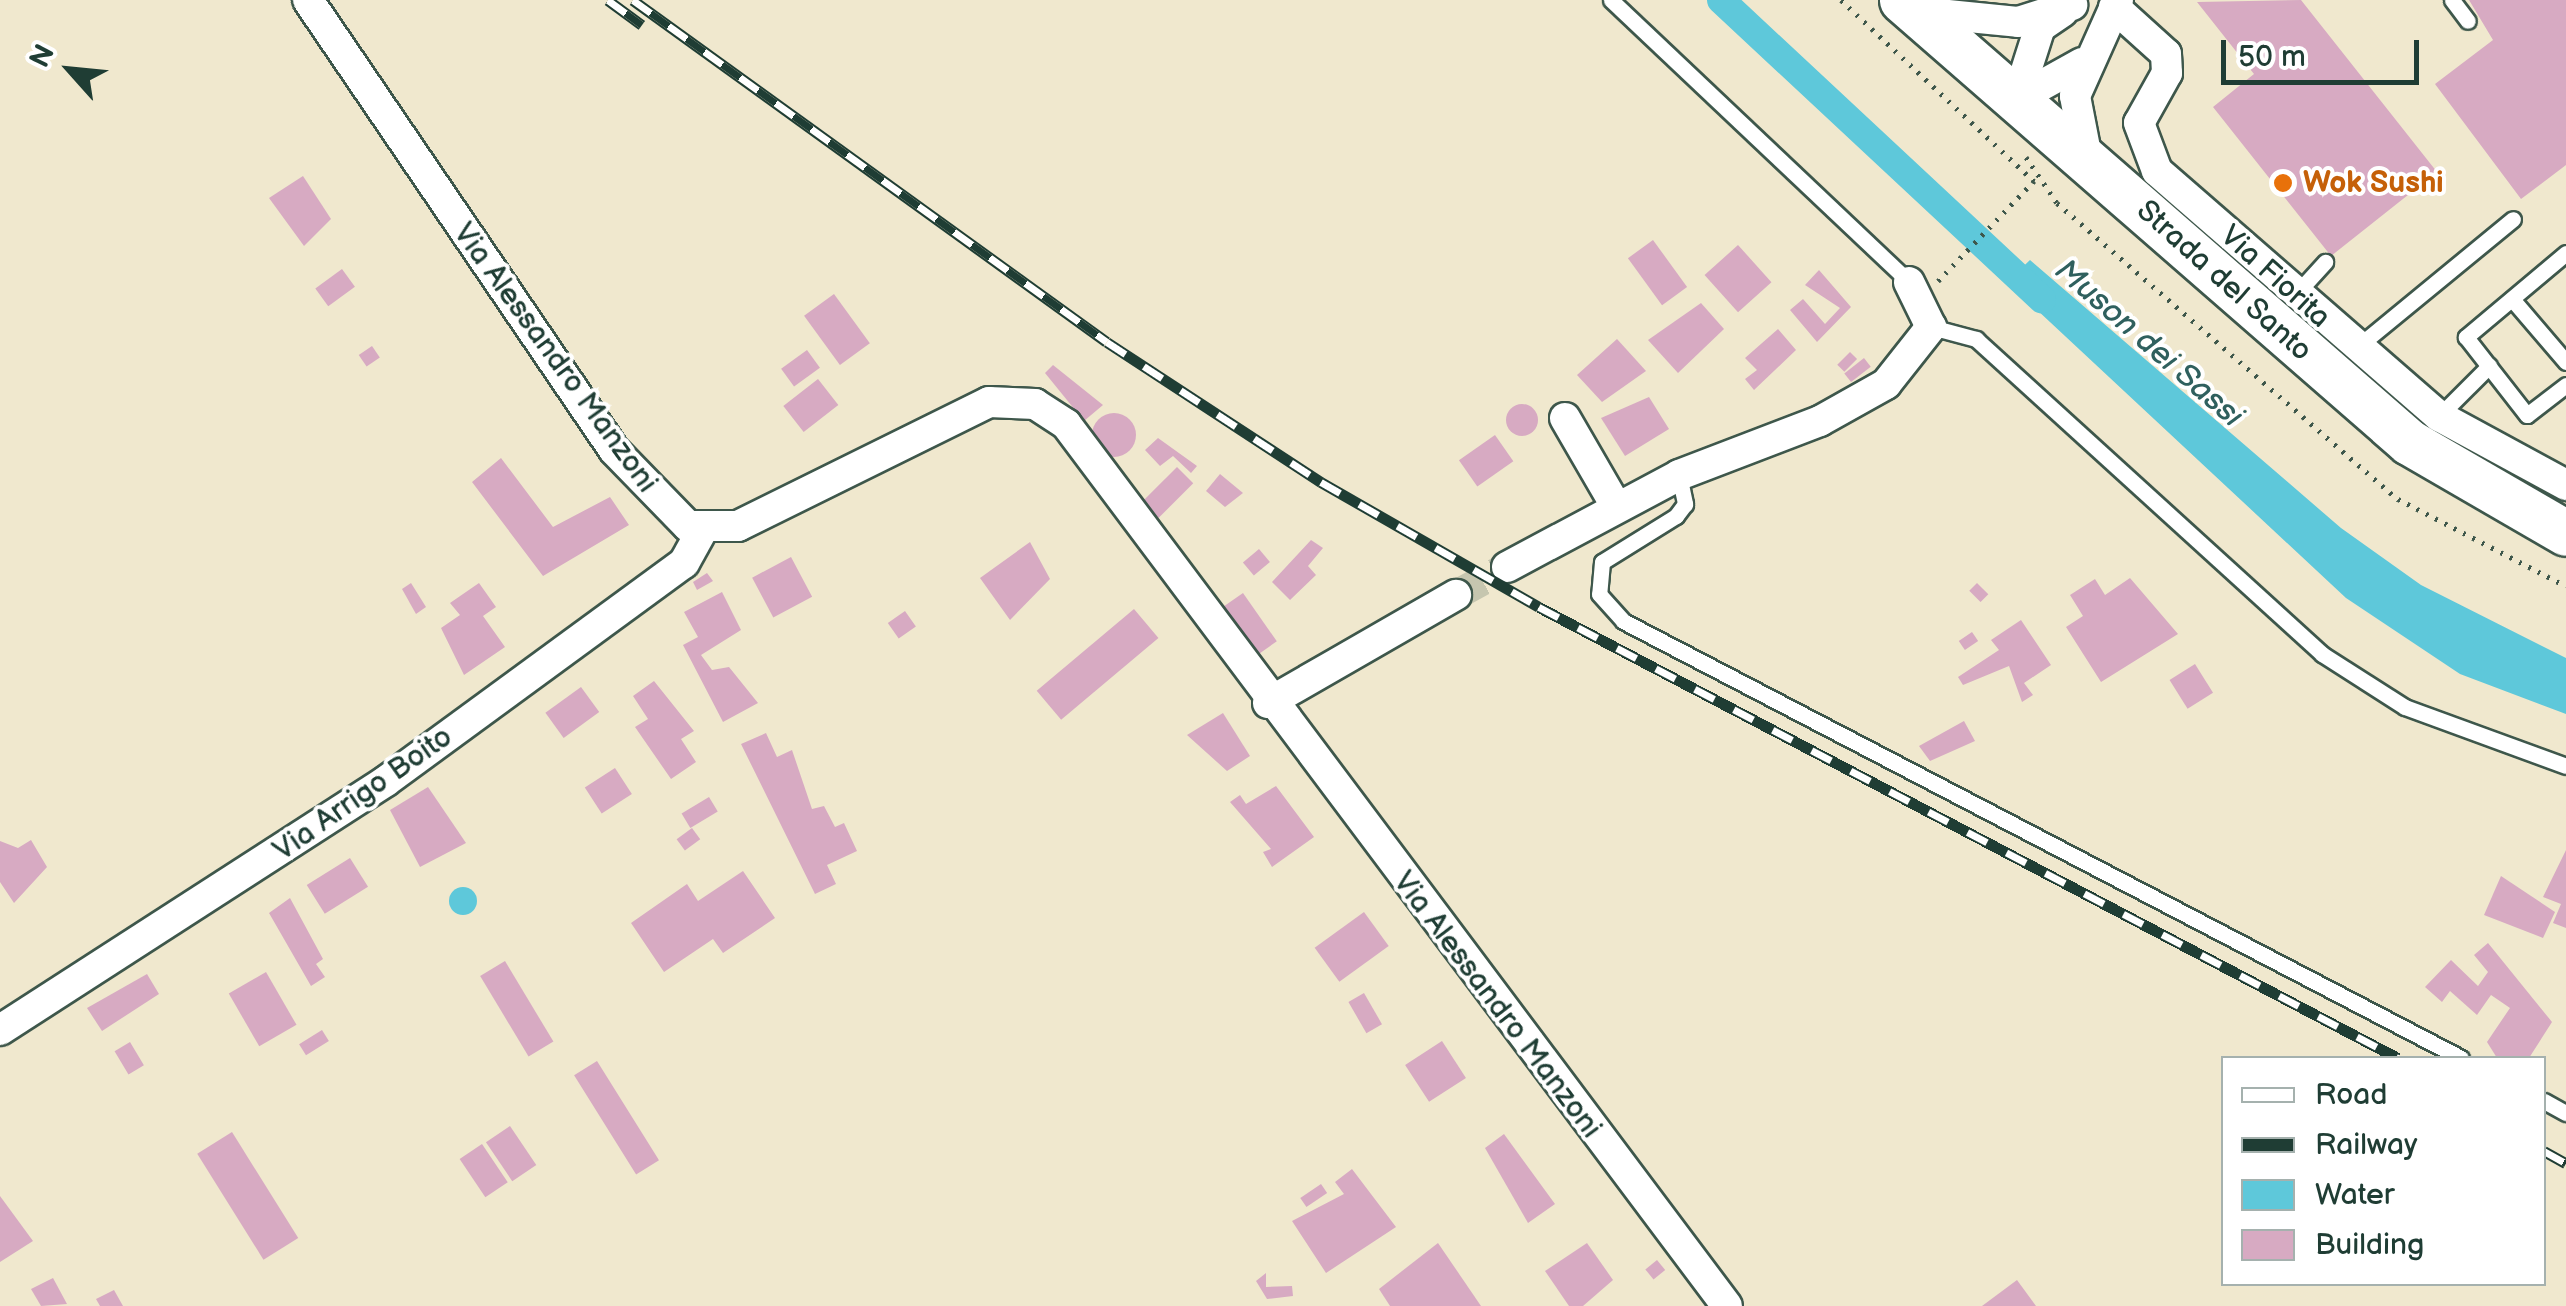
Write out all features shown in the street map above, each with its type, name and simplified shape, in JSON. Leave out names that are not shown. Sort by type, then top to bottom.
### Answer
[{"type":"main road","name":"Strada del Santo","points":[[1909,6],[2410,442],[2566,533]]},
{"type":"street","name":"Via Alessandro Manzoni","points":[[308,0],[614,450],[675,518],[702,530],[738,526],[970,407],[1035,404],[1076,437],[1268,703],[1727,1306]]},
{"type":"street","points":[[1909,6],[2018,22],[2075,2]]},
{"type":"street","points":[[2017,98],[2040,28],[2075,2]]},
{"type":"street","points":[[2088,161],[2076,122],[2082,63],[2116,3]]},
{"type":"street","name":"Via Fiorita","points":[[2116,3],[2148,28],[2166,54],[2167,73],[2140,122],[2144,156],[2295,295],[2439,416],[2566,485]]},
{"type":"street","points":[[2017,98],[2082,63]]},
{"type":"street","points":[[1507,567],[1679,475],[1856,405],[1908,365],[1931,327],[1924,280]]},
{"type":"street","points":[[1565,418],[1616,506]]},
{"type":"street","name":"Via Arrigo Boito","points":[[0,1030],[386,781],[684,563],[702,530]]},
{"type":"street","points":[[1268,703],[1456,595]]},
{"type":"lane","points":[[1611,0],[1924,280]]},
{"type":"lane","points":[[2452,0],[2468,22]]},
{"type":"lane","points":[[2356,348],[2513,219]]},
{"type":"lane","points":[[2566,252],[2466,337],[2527,414],[2566,385]]},
{"type":"lane","points":[[2295,295],[2324,262]]},
{"type":"lane","points":[[2512,299],[2566,362]]},
{"type":"lane","points":[[1931,327],[1976,339],[2322,654],[2405,707],[2566,766]]},
{"type":"lane","points":[[2439,416],[2489,366]]},
{"type":"lane","points":[[1679,475],[1686,504],[1676,516],[1602,562],[1599,594],[1623,622],[2457,1056]]},
{"type":"path","points":[[1841,0],[2036,179],[2057,203],[2398,499],[2566,586]]},
{"type":"path","points":[[1924,280],[2036,179]]},
{"type":"water","points":[[2030,260],[2341,528],[2421,585],[2566,658],[2566,714],[2460,674],[2346,598],[2007,282]]},
{"type":"water","points":[[463,887],[473,891],[477,901],[473,911],[463,915],[453,911],[449,901],[453,891]]},
{"type":"building","points":[[2301,0],[2437,172],[2331,256],[2213,107],[2254,74],[2197,2]]},
{"type":"building","points":[[2469,0],[2566,0],[2566,165],[2521,199],[2435,84],[2493,40]]},
{"type":"building","points":[[303,176],[331,219],[304,246],[269,198]]},
{"type":"building","points":[[1653,240],[1687,287],[1662,305],[1628,258]]},
{"type":"building","points":[[1738,245],[1771,282],[1738,312],[1705,275]]},
{"type":"building","points":[[342,269],[355,287],[328,306],[315,288]]},
{"type":"building","points":[[1819,270],[1851,307],[1817,342],[1790,310],[1803,299],[1825,324],[1840,308],[1805,285]]},
{"type":"building","points":[[834,294],[870,343],[840,365],[804,316]]},
{"type":"building","points":[[1701,303],[1724,329],[1678,373],[1648,340]]},
{"type":"building","points":[[1778,329],[1796,350],[1754,390],[1745,379],[1757,370],[1745,358]]},
{"type":"building","points":[[1617,339],[1646,371],[1602,402],[1577,375]]},
{"type":"building","points":[[372,346],[380,358],[367,367],[359,355]]},
{"type":"building","points":[[807,350],[820,368],[794,387],[781,369]]},
{"type":"building","points":[[1850,352],[1857,359],[1844,372],[1837,365]]},
{"type":"building","points":[[1864,358],[1871,367],[1851,382],[1844,373]]},
{"type":"building","points":[[1053,365],[1103,405],[1084,421],[1045,373]]},
{"type":"building","points":[[818,379],[838,405],[804,432],[783,406]]},
{"type":"building","points":[[1649,397],[1669,429],[1625,456],[1601,418]]},
{"type":"building","points":[[1522,404],[1533,409],[1538,420],[1533,431],[1522,436],[1511,431],[1506,420],[1511,409]]},
{"type":"building","points":[[1114,413],[1130,419],[1136,435],[1130,451],[1114,457],[1098,451],[1092,435],[1098,419]]},
{"type":"building","points":[[1495,435],[1513,461],[1477,486],[1459,460]]},
{"type":"building","points":[[1158,438],[1197,466],[1191,473],[1173,456],[1160,466],[1145,450]]},
{"type":"building","points":[[501,458],[553,527],[610,497],[629,525],[543,576],[472,482]]},
{"type":"building","points":[[1177,467],[1193,483],[1154,523],[1137,507]]},
{"type":"building","points":[[1220,474],[1243,493],[1225,507],[1206,491]]},
{"type":"building","points":[[1311,540],[1323,548],[1308,566],[1316,575],[1290,600],[1272,582]]},
{"type":"building","points":[[1030,542],[1050,579],[1010,620],[980,578]]},
{"type":"building","points":[[1259,549],[1270,562],[1254,576],[1243,562]]},
{"type":"building","points":[[791,557],[812,597],[773,617],[752,578]]},
{"type":"building","points":[[707,573],[713,581],[697,590],[693,582]]},
{"type":"building","points":[[2130,578],[2178,634],[2101,682],[2066,627],[2083,616],[2070,595],[2095,579],[2105,595]]},
{"type":"building","points":[[411,583],[426,607],[416,614],[402,589]]},
{"type":"building","points":[[479,583],[496,607],[483,616],[505,647],[464,675],[441,628],[460,615],[450,603]]},
{"type":"building","points":[[1977,583],[1988,594],[1981,602],[1969,591]]},
{"type":"building","points":[[722,592],[741,630],[701,655],[712,670],[729,667],[758,703],[723,722],[683,645],[698,637],[684,612]]},
{"type":"building","points":[[1243,593],[1277,641],[1245,664],[1211,615]]},
{"type":"building","points":[[1134,609],[1158,638],[1061,720],[1037,691]]},
{"type":"building","points":[[905,611],[916,627],[899,639],[888,623]]},
{"type":"building","points":[[2021,620],[2051,665],[2024,683],[2033,695],[2022,702],[2009,666],[1963,685],[1958,677],[1999,650],[1991,640]]},
{"type":"building","points":[[1972,632],[1978,641],[1965,650],[1959,641]]},
{"type":"building","points":[[2195,664],[2213,693],[2188,709],[2170,680]]},
{"type":"building","points":[[654,681],[694,731],[681,739],[696,762],[671,779],[635,727],[648,719],[633,696]]},
{"type":"building","points":[[581,687],[599,712],[564,738],[545,713]]},
{"type":"building","points":[[1223,713],[1250,756],[1227,771],[1187,735]]},
{"type":"building","points":[[1964,721],[1975,741],[1930,761],[1919,746]]},
{"type":"building","points":[[766,733],[777,757],[792,750],[812,809],[824,806],[835,827],[844,823],[857,851],[827,865],[836,884],[815,894],[741,744]]},
{"type":"building","points":[[615,768],[632,794],[602,814],[585,788]]},
{"type":"building","points":[[1276,786],[1314,837],[1272,867],[1263,852],[1271,849],[1230,802],[1240,795],[1246,804]]},
{"type":"building","points":[[428,787],[466,843],[420,867],[390,810]]},
{"type":"building","points":[[709,797],[718,812],[690,828],[682,813]]},
{"type":"building","points":[[692,828],[700,839],[685,850],[677,839]]},
{"type":"building","points":[[31,840],[47,867],[14,903],[0,882],[0,841],[18,848]]},
{"type":"building","points":[[2566,850],[2566,928],[2553,923],[2561,904],[2543,897]]},
{"type":"building","points":[[350,858],[368,887],[325,914],[307,885]]},
{"type":"building","points":[[743,871],[775,918],[723,953],[713,939],[664,972],[631,923],[687,884],[698,901]]},
{"type":"building","points":[[2501,876],[2555,912],[2543,938],[2484,915]]},
{"type":"building","points":[[290,898],[323,959],[316,964],[325,977],[311,986],[269,913]]},
{"type":"building","points":[[1364,912],[1389,946],[1339,982],[1315,948]]},
{"type":"building","points":[[2488,943],[2552,1022],[2530,1056],[2496,1056],[2487,1042],[2510,1008],[2491,995],[2477,1015],[2450,991],[2442,1002],[2425,987],[2451,960],[2478,986],[2488,972],[2474,955]]},
{"type":"building","points":[[505,961],[553,1042],[529,1057],[480,976]]},
{"type":"building","points":[[266,972],[296,1025],[259,1046],[229,994]]},
{"type":"building","points":[[147,974],[159,994],[102,1031],[87,1008]]},
{"type":"building","points":[[1364,993],[1382,1024],[1366,1033],[1348,1002]]},
{"type":"building","points":[[322,1030],[329,1041],[306,1055],[299,1044]]},
{"type":"building","points":[[1442,1041],[1466,1078],[1429,1102],[1405,1065]]},
{"type":"building","points":[[130,1042],[144,1065],[128,1074],[115,1051]]},
{"type":"building","points":[[597,1061],[659,1160],[636,1175],[574,1075]]},
{"type":"building","points":[[510,1126],[536,1165],[512,1181],[486,1142]]},
{"type":"building","points":[[232,1132],[298,1238],[263,1260],[197,1154]]},
{"type":"building","points":[[1504,1134],[1555,1204],[1528,1223],[1485,1148]]},
{"type":"building","points":[[482,1144],[508,1182],[485,1197],[460,1159]]},
{"type":"building","points":[[1352,1169],[1396,1227],[1326,1273],[1292,1221],[1344,1194],[1335,1182]]},
{"type":"building","points":[[1321,1184],[1327,1193],[1306,1207],[1300,1198]]},
{"type":"building","points":[[0,1196],[33,1241],[0,1262]]},
{"type":"building","points":[[1438,1243],[1481,1306],[1390,1306],[1379,1289]]},
{"type":"building","points":[[1587,1243],[1613,1280],[1583,1306],[1569,1306],[1545,1271]]},
{"type":"building","points":[[1657,1260],[1665,1270],[1654,1280],[1645,1269]]},
{"type":"building","points":[[1266,1273],[1266,1287],[1292,1286],[1293,1296],[1267,1299],[1256,1281]]},
{"type":"building","points":[[53,1278],[67,1304],[41,1306],[31,1289]]},
{"type":"building","points":[[2017,1280],[2036,1306],[1982,1306]]},
{"type":"building","points":[[114,1290],[123,1306],[100,1306],[96,1299]]},
{"type":"waterway","name":"Muson dei Sassi","points":[[1721,0],[2042,299]]},
{"type":"tunnel","points":[[1456,595],[1507,567]]},
{"type":"railway","points":[[608,0],[642,25]]},
{"type":"railway","points":[[633,0],[1107,342],[1321,482],[1539,607],[2394,1056]]},
{"type":"railway","points":[[2546,1152],[2566,1163]]},
{"type":"place","name":"Wok Sushi","points":[[2283,183]]}]
